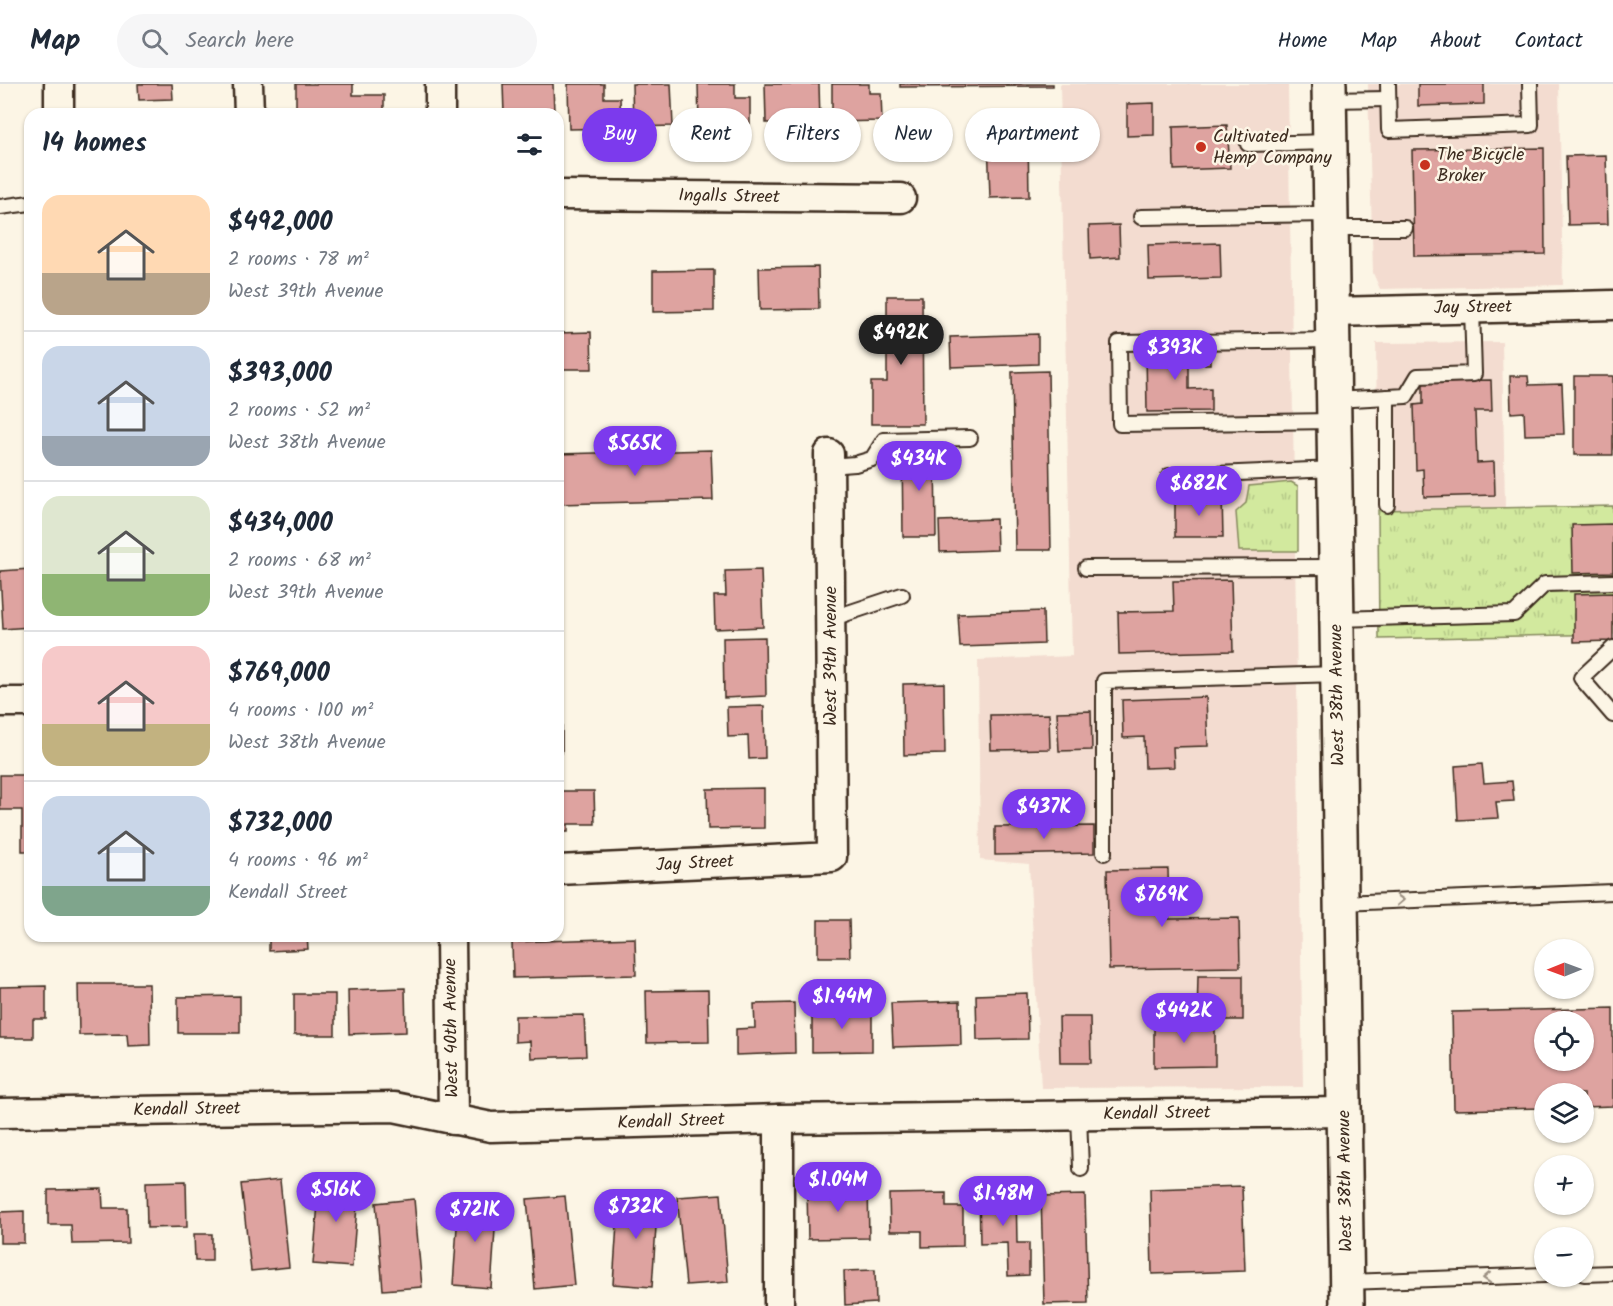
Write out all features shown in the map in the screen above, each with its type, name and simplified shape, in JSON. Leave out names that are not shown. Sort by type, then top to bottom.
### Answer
[{"type":"main road","name":"West 38th Avenue","points":[[1329,92],[1347,1294]]},
{"type":"street","points":[[59,84],[59,108]]},
{"type":"street","points":[[248,84],[249,108]]},
{"type":"street","points":[[440,84],[440,108]]},
{"type":"street","name":"Ingalls Street","points":[[564,195],[901,198]]},
{"type":"street","name":"Jay Street","points":[[1333,326],[1472,308],[1613,305]]},
{"type":"street","name":"West 39th Avenue","points":[[829,460],[832,857]]},
{"type":"street","points":[[0,702],[24,702]]},
{"type":"street","name":"Jay Street","points":[[564,870],[832,857]]},
{"type":"street","name":"West 40th Avenue","points":[[451,942],[453,1120]]},
{"type":"street","name":"Kendall Street","points":[[0,1113],[394,1107],[491,1127],[779,1119],[1345,1112]]},
{"type":"street","points":[[779,1119],[779,1306]]},
{"type":"lane","points":[[1388,84],[1389,130],[1531,125],[1530,84]]},
{"type":"lane","points":[[1329,92],[1388,99]]},
{"type":"lane","points":[[1248,144],[1330,142]]},
{"type":"lane","points":[[0,207],[24,204]]},
{"type":"lane","points":[[1141,217],[1331,221],[1405,228]]},
{"type":"lane","points":[[1333,326],[1119,343],[1120,423],[1334,410],[1387,397],[1406,396],[1418,376],[1474,374],[1472,308]]},
{"type":"lane","points":[[1387,397],[1387,505]]},
{"type":"lane","points":[[829,460],[855,465],[872,459],[884,440],[970,438]]},
{"type":"lane","points":[[1169,476],[1335,469]]},
{"type":"lane","points":[[1086,568],[1336,567]]},
{"type":"lane","points":[[1337,619],[1514,614],[1545,584],[1613,582]]},
{"type":"lane","points":[[830,618],[902,595]]},
{"type":"lane","points":[[1613,648],[1581,678],[1613,715]]},
{"type":"lane","points":[[1104,853],[1104,681],[1338,674]]},
{"type":"lane","points":[[1341,903],[1613,892]]},
{"type":"lane","points":[[1079,1115],[1081,1169]]},
{"type":"lane","points":[[1594,1274],[1613,1273]]},
{"type":"lane","points":[[1347,1294],[1534,1276]]},
{"type":"shaded area","points":[[1060,84],[1288,84],[1303,1087],[1041,1088],[1029,864],[980,860],[978,660],[1072,656],[1062,162],[1100,162],[1100,108],[1061,108]]},
{"type":"shaded area","points":[[1368,84],[1559,84],[1563,285],[1380,289],[1373,273]]},
{"type":"shaded area","points":[[1502,342],[1505,508],[1378,510],[1376,343]]},
{"type":"green space","points":[[1291,482],[1298,486],[1298,551],[1239,551],[1236,512],[1246,503],[1249,486]]},
{"type":"green space","points":[[1613,506],[1613,634],[1379,639],[1378,510]]},
{"type":"building","points":[[138,84],[172,84],[173,99],[139,100]]},
{"type":"building","points":[[296,84],[353,84],[353,95],[384,95],[384,108],[296,108]]},
{"type":"building","points":[[503,84],[553,84],[554,108],[504,108]]},
{"type":"building","points":[[568,84],[604,84],[604,98],[620,98],[620,108],[582,108],[582,129],[569,129]]},
{"type":"building","points":[[632,84],[671,84],[672,108],[669,108],[669,126],[657,126],[657,108],[633,108]]},
{"type":"building","points":[[698,84],[735,84],[735,98],[750,98],[750,108],[699,108]]},
{"type":"building","points":[[765,84],[819,84],[820,108],[766,108]]},
{"type":"building","points":[[832,84],[869,84],[869,93],[881,93],[882,108],[873,108],[873,121],[861,121],[861,108],[832,108]]},
{"type":"building","points":[[900,84],[1053,84],[1053,86],[900,87]]},
{"type":"building","points":[[1418,84],[1484,84],[1484,104],[1418,106]]},
{"type":"building","points":[[1154,103],[1154,135],[1127,136],[1127,104]]},
{"type":"building","name":"Cultivated Hemp Company","points":[[1227,125],[1230,168],[1174,170],[1173,127]]},
{"type":"building","points":[[1544,148],[1545,254],[1414,256],[1412,150]]},
{"type":"building","points":[[1606,155],[1608,224],[1568,225],[1566,156]]},
{"type":"building","points":[[989,162],[1028,162],[1029,197],[990,198]]},
{"type":"building","points":[[1119,225],[1120,257],[1090,259],[1089,226]]},
{"type":"building","points":[[1220,243],[1221,278],[1149,280],[1148,245]]},
{"type":"building","points":[[818,267],[819,309],[760,310],[759,268]]},
{"type":"building","points":[[714,270],[714,311],[653,312],[653,271]]},
{"type":"building","points":[[887,296],[922,296],[923,424],[871,424],[871,382],[887,382]]},
{"type":"building","points":[[591,332],[592,369],[564,369],[564,333]]},
{"type":"building","points":[[1038,334],[1038,364],[951,367],[950,337]]},
{"type":"building","points":[[1210,348],[1210,364],[1189,364],[1189,389],[1211,388],[1211,411],[1147,412],[1146,350]]},
{"type":"building","points":[[1048,371],[1051,550],[1015,550],[1012,372]]},
{"type":"building","points":[[1510,376],[1528,376],[1529,385],[1562,384],[1564,434],[1525,435],[1524,412],[1511,413]]},
{"type":"building","points":[[1574,376],[1613,376],[1613,455],[1574,455]]},
{"type":"building","points":[[1491,380],[1492,411],[1475,411],[1477,463],[1494,462],[1495,495],[1424,497],[1423,469],[1416,470],[1414,405],[1423,404],[1423,381]]},
{"type":"building","points":[[902,448],[935,448],[936,537],[903,537]]},
{"type":"building","points":[[711,450],[713,500],[564,504],[564,454]]},
{"type":"building","points":[[1222,496],[1223,537],[1175,537],[1175,497]]},
{"type":"building","points":[[996,519],[997,550],[940,552],[939,521]]},
{"type":"building","points":[[1613,524],[1613,572],[1573,573],[1572,525]]},
{"type":"building","points":[[24,569],[24,627],[3,629],[0,571]]},
{"type":"building","points":[[761,570],[763,627],[715,629],[714,596],[726,596],[725,571]]},
{"type":"building","points":[[1231,580],[1233,651],[1119,654],[1118,612],[1174,611],[1173,581]]},
{"type":"building","points":[[1613,593],[1613,641],[1574,642],[1574,594]]},
{"type":"building","points":[[1043,611],[1044,644],[960,647],[958,614]]},
{"type":"building","points":[[765,637],[766,696],[724,698],[723,638]]},
{"type":"building","points":[[944,683],[945,754],[904,755],[903,684]]},
{"type":"building","points":[[1206,697],[1208,746],[1173,747],[1174,767],[1145,768],[1144,737],[1123,738],[1122,700]]},
{"type":"building","points":[[764,706],[765,758],[749,759],[748,736],[728,737],[727,707]]},
{"type":"building","points":[[1091,711],[1092,750],[1059,751],[1057,712]]},
{"type":"building","points":[[1049,714],[1050,749],[991,750],[990,715]]},
{"type":"building","points":[[1482,764],[1484,783],[1512,781],[1514,801],[1496,802],[1498,818],[1458,820],[1455,766]]},
{"type":"building","points":[[0,775],[24,775],[24,851],[22,851],[22,810],[0,810]]},
{"type":"building","points":[[764,788],[764,828],[708,829],[707,789]]},
{"type":"building","points":[[564,791],[594,791],[595,824],[568,824],[568,832],[564,832]]},
{"type":"building","points":[[1094,826],[1094,853],[995,855],[995,827]]},
{"type":"building","points":[[1168,869],[1169,919],[1239,918],[1240,967],[1109,969],[1107,870]]},
{"type":"building","points":[[818,920],[849,920],[850,957],[818,957]]},
{"type":"building","points":[[635,938],[636,975],[513,978],[512,942]]},
{"type":"building","points":[[269,942],[307,942],[308,949],[269,951]]},
{"type":"building","points":[[1198,976],[1243,976],[1243,1020],[1197,1020]]},
{"type":"building","points":[[78,984],[149,984],[150,1045],[128,1046],[127,1034],[79,1035]]},
{"type":"building","points":[[46,986],[46,1019],[33,1019],[33,1038],[0,1038],[0,987]]},
{"type":"building","points":[[405,988],[406,1032],[349,1034],[348,990]]},
{"type":"building","points":[[708,990],[709,1042],[647,1043],[646,991]]},
{"type":"building","points":[[1027,993],[1028,1039],[977,1040],[976,995]]},
{"type":"building","points":[[294,994],[335,994],[335,1035],[294,1035]]},
{"type":"building","points":[[240,996],[240,1033],[178,1033],[178,997]]},
{"type":"building","points":[[960,1001],[961,1045],[893,1047],[891,1003]]},
{"type":"building","points":[[794,1003],[795,1053],[736,1055],[736,1029],[755,1028],[754,1004]]},
{"type":"building","points":[[872,1007],[872,1051],[812,1052],[812,1008]]},
{"type":"building","points":[[1613,1008],[1613,1106],[1594,1107],[1594,1083],[1534,1083],[1534,1108],[1454,1110],[1452,1012]]},
{"type":"building","points":[[584,1015],[586,1056],[531,1058],[530,1041],[515,1042],[515,1016]]},
{"type":"building","points":[[1059,1017],[1090,1017],[1091,1063],[1060,1063]]},
{"type":"building","points":[[1215,1022],[1215,1066],[1154,1067],[1154,1023]]},
{"type":"building","points":[[320,1179],[359,1182],[352,1267],[313,1264]]},
{"type":"building","points":[[280,1180],[289,1267],[251,1271],[241,1184]]},
{"type":"building","points":[[186,1181],[187,1227],[147,1228],[146,1182]]},
{"type":"building","points":[[1242,1186],[1245,1271],[1152,1274],[1150,1189]]},
{"type":"building","points":[[868,1187],[869,1238],[808,1239],[807,1188]]},
{"type":"building","points":[[979,1188],[1016,1188],[1017,1243],[1029,1243],[1029,1275],[1008,1276],[1007,1243],[980,1244]]},
{"type":"building","points":[[102,1189],[103,1208],[127,1208],[128,1243],[72,1244],[71,1225],[48,1225],[48,1190]]},
{"type":"building","points":[[946,1193],[946,1207],[963,1207],[963,1246],[922,1247],[922,1231],[890,1231],[889,1194]]},
{"type":"building","points":[[619,1194],[658,1197],[652,1287],[613,1284]]},
{"type":"building","points":[[721,1194],[728,1282],[686,1285],[677,1197]]},
{"type":"building","points":[[1085,1195],[1088,1303],[1044,1304],[1041,1196]]},
{"type":"building","points":[[565,1196],[574,1285],[535,1289],[527,1199]]},
{"type":"building","points":[[459,1198],[497,1201],[491,1288],[453,1285]]},
{"type":"building","points":[[414,1199],[422,1287],[383,1290],[376,1203]]},
{"type":"building","points":[[24,1211],[24,1243],[0,1243],[0,1212]]},
{"type":"building","points":[[194,1234],[212,1234],[212,1261],[195,1261]]},
{"type":"building","points":[[875,1270],[876,1303],[845,1305],[844,1271]]},
{"type":"place","name":"Cultivated Hemp Company","points":[[1201,147]]},
{"type":"place","name":"The Bicycle Broker","points":[[1425,165]]}]
